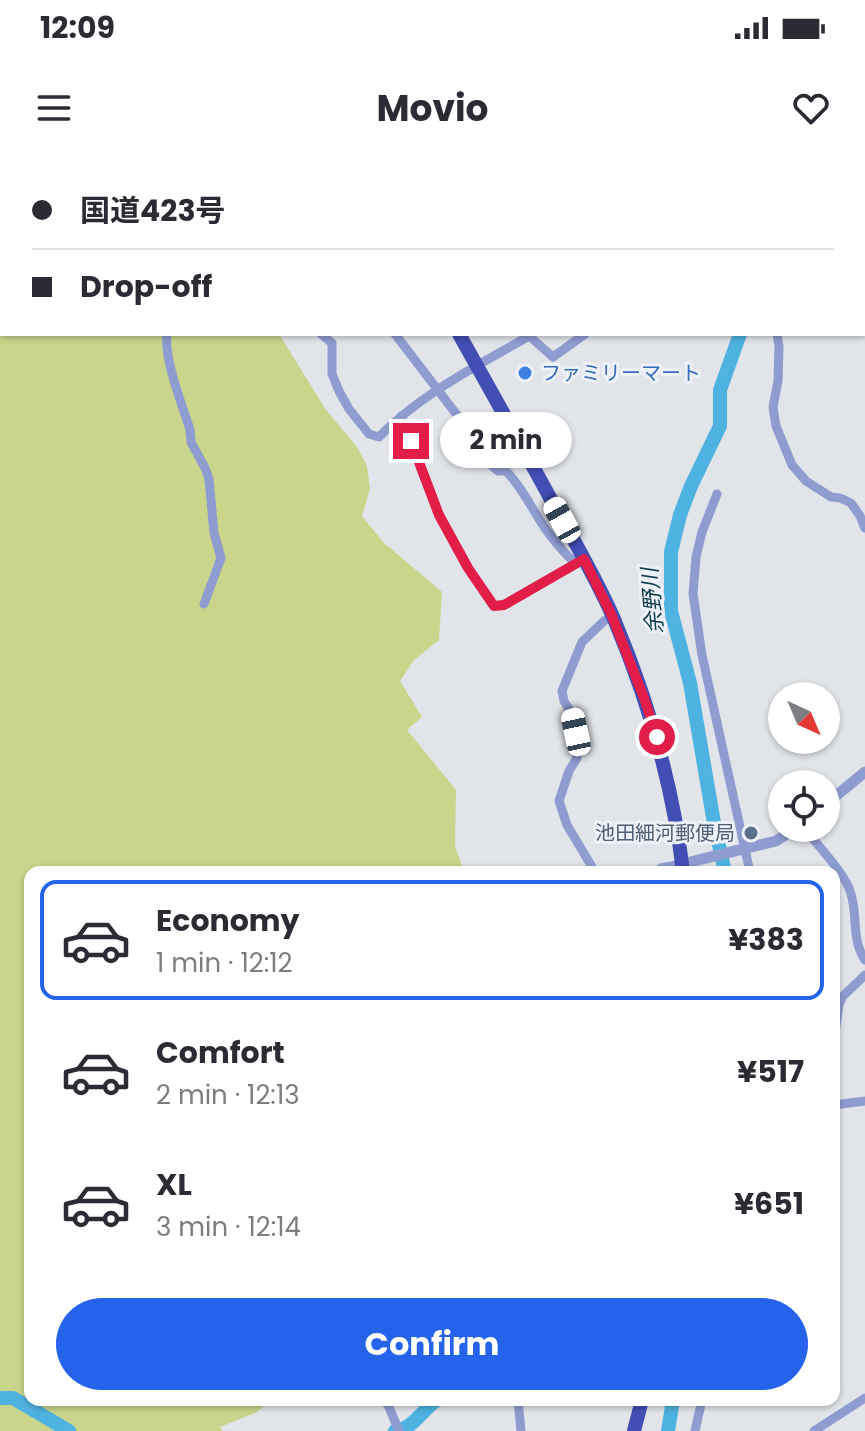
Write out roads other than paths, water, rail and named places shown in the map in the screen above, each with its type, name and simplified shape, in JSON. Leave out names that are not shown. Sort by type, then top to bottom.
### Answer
[{"type":"highway","points":[[460,336],[612,616],[657,737],[686,866]]},
{"type":"highway","points":[[634,1431],[640,1406]]},
{"type":"street","points":[[167,336],[166,345],[191,442],[209,479],[214,533],[221,558],[204,604]]},
{"type":"street","points":[[323,336],[332,343],[332,374],[339,391],[369,434],[379,437],[401,416],[526,336]]},
{"type":"street","points":[[397,336],[483,449],[491,465],[498,471],[506,471],[515,480],[566,555],[580,562]]},
{"type":"street","points":[[529,336],[553,357],[582,336]]},
{"type":"street","points":[[777,336],[778,381],[773,407],[776,426],[792,465],[806,481],[831,497],[851,503],[865,528]]},
{"type":"street","points":[[401,416],[439,515],[468,568],[494,606],[504,605],[580,562]]},
{"type":"street","points":[[717,494],[702,532],[693,594],[702,655],[748,866]]},
{"type":"street","points":[[591,866],[567,825],[559,801],[577,758],[572,714],[562,691],[582,642],[612,616]]},
{"type":"street","points":[[840,793],[865,772]]},
{"type":"street","points":[[686,866],[772,842]]},
{"type":"street","points":[[815,842],[834,866]]},
{"type":"street","points":[[840,873],[851,894],[856,944],[865,960]]},
{"type":"street","points":[[840,1002],[865,975]]},
{"type":"street","points":[[840,1104],[865,1101]]},
{"type":"street","points":[[814,1431],[865,1398]]},
{"type":"street","points":[[388,1406],[399,1431]]},
{"type":"street","points":[[519,1406],[521,1431]]},
{"type":"street","points":[[695,1431],[701,1406]]},
{"type":"waterway","name":"余野川","points":[[724,866],[690,683],[671,611],[671,552],[691,486],[720,426],[720,390],[739,336]]},
{"type":"waterway","points":[[0,1398],[13,1398],[24,1404]]},
{"type":"waterway","points":[[27,1406],[69,1431]]},
{"type":"waterway","points":[[395,1431],[412,1423],[430,1406]]},
{"type":"waterway","name":"余野川","points":[[668,1431],[672,1406]]},
{"type":"place","name":"ファミリーマート","points":[[525,373]]},
{"type":"place","name":"池田細河郵便局","points":[[751,833]]}]
